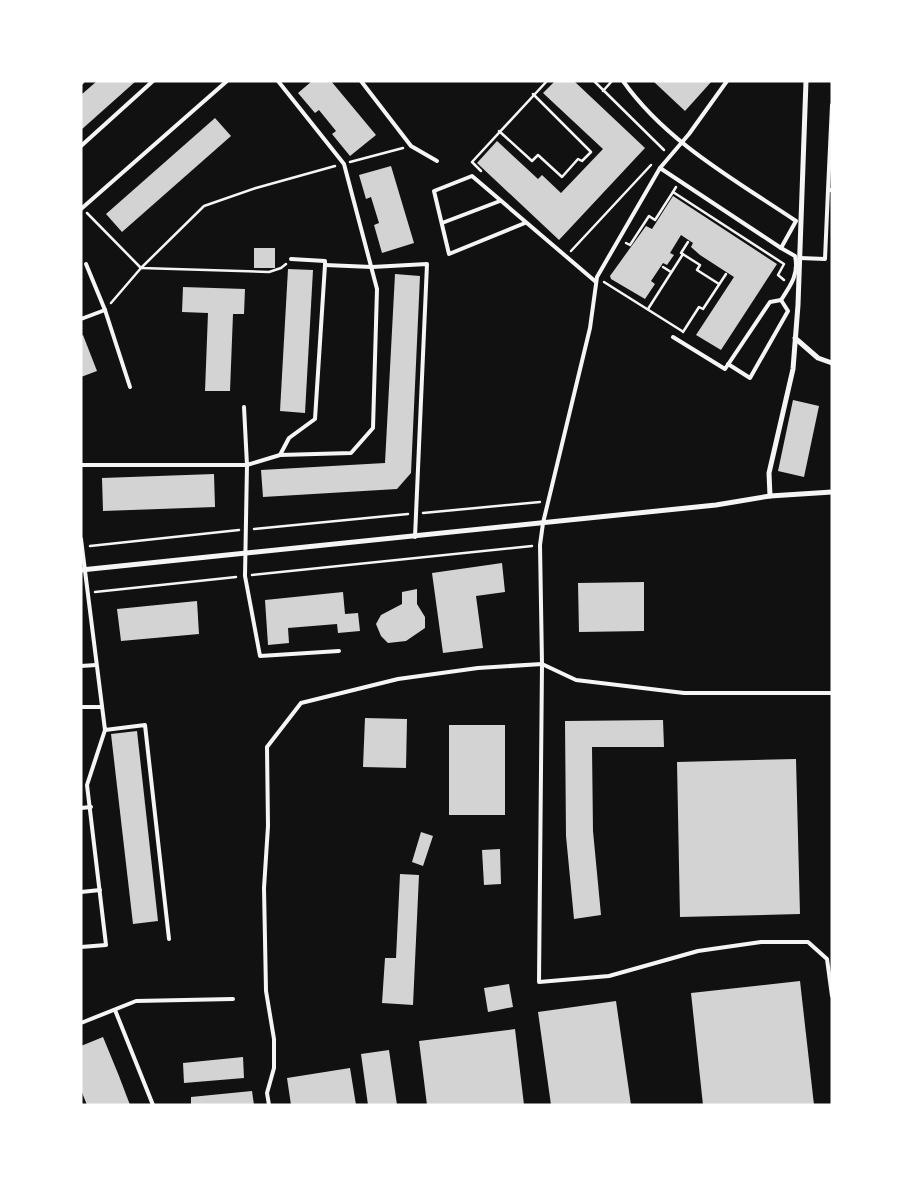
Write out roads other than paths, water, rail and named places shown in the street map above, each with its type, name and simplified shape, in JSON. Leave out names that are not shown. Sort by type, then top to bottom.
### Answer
[{"type":"street","points":[[770,496],[769,473],[793,369],[800,258],[806,81]]},
{"type":"street","points":[[795,338],[818,358],[832,363]]},
{"type":"street","points":[[82,570],[716,505],[770,496],[832,492]]},
{"type":"lane","points":[[81,146],[153,81]]},
{"type":"lane","points":[[82,208],[227,81]]},
{"type":"lane","points":[[81,465],[247,465],[280,455],[351,454],[373,428],[377,289],[372,266],[344,164],[278,81]]},
{"type":"lane","points":[[361,81],[411,146],[437,161]]},
{"type":"lane","points":[[623,81],[631,92],[680,142],[796,220],[781,248]]},
{"type":"lane","points":[[727,81],[689,134],[680,142],[660,168],[599,274],[596,282],[590,328],[543,523],[540,546],[542,664],[539,982],[609,976],[698,951],[761,942],[808,942],[827,959],[832,996]]},
{"type":"lane","points":[[826,259],[832,105]]},
{"type":"lane","points":[[660,168],[795,256],[797,266],[795,279],[781,300],[770,302],[725,369],[673,337]]},
{"type":"lane","points":[[525,223],[449,254],[434,191],[472,176],[596,282]]},
{"type":"lane","points":[[442,223],[500,201]]},
{"type":"lane","points":[[800,258],[832,259]]},
{"type":"lane","points":[[280,455],[289,438],[315,420],[325,265],[325,260],[291,259]]},
{"type":"lane","points":[[86,264],[105,310],[130,387]]},
{"type":"lane","points":[[325,265],[427,264],[415,536]]},
{"type":"lane","points":[[728,364],[750,378],[788,311],[781,300]]},
{"type":"lane","points":[[81,319],[105,310]]},
{"type":"lane","points":[[244,407],[247,465],[245,576],[260,656],[339,651]]},
{"type":"lane","points":[[81,539],[82,570],[105,730],[87,784],[106,945],[81,948]]},
{"type":"lane","points":[[269,1105],[267,1093],[274,1068],[274,1039],[266,991],[264,888],[268,826],[267,747],[301,703],[398,680],[478,668],[542,664],[576,680],[684,694],[832,693]]},
{"type":"lane","points":[[81,666],[96,665]]},
{"type":"lane","points":[[81,707],[102,707]]},
{"type":"lane","points":[[105,730],[144,725],[169,939]]},
{"type":"lane","points":[[81,808],[91,808]]},
{"type":"lane","points":[[81,892],[100,890]]},
{"type":"lane","points":[[81,1023],[136,1001],[233,999]]},
{"type":"lane","points":[[115,1010],[153,1105]]}]
